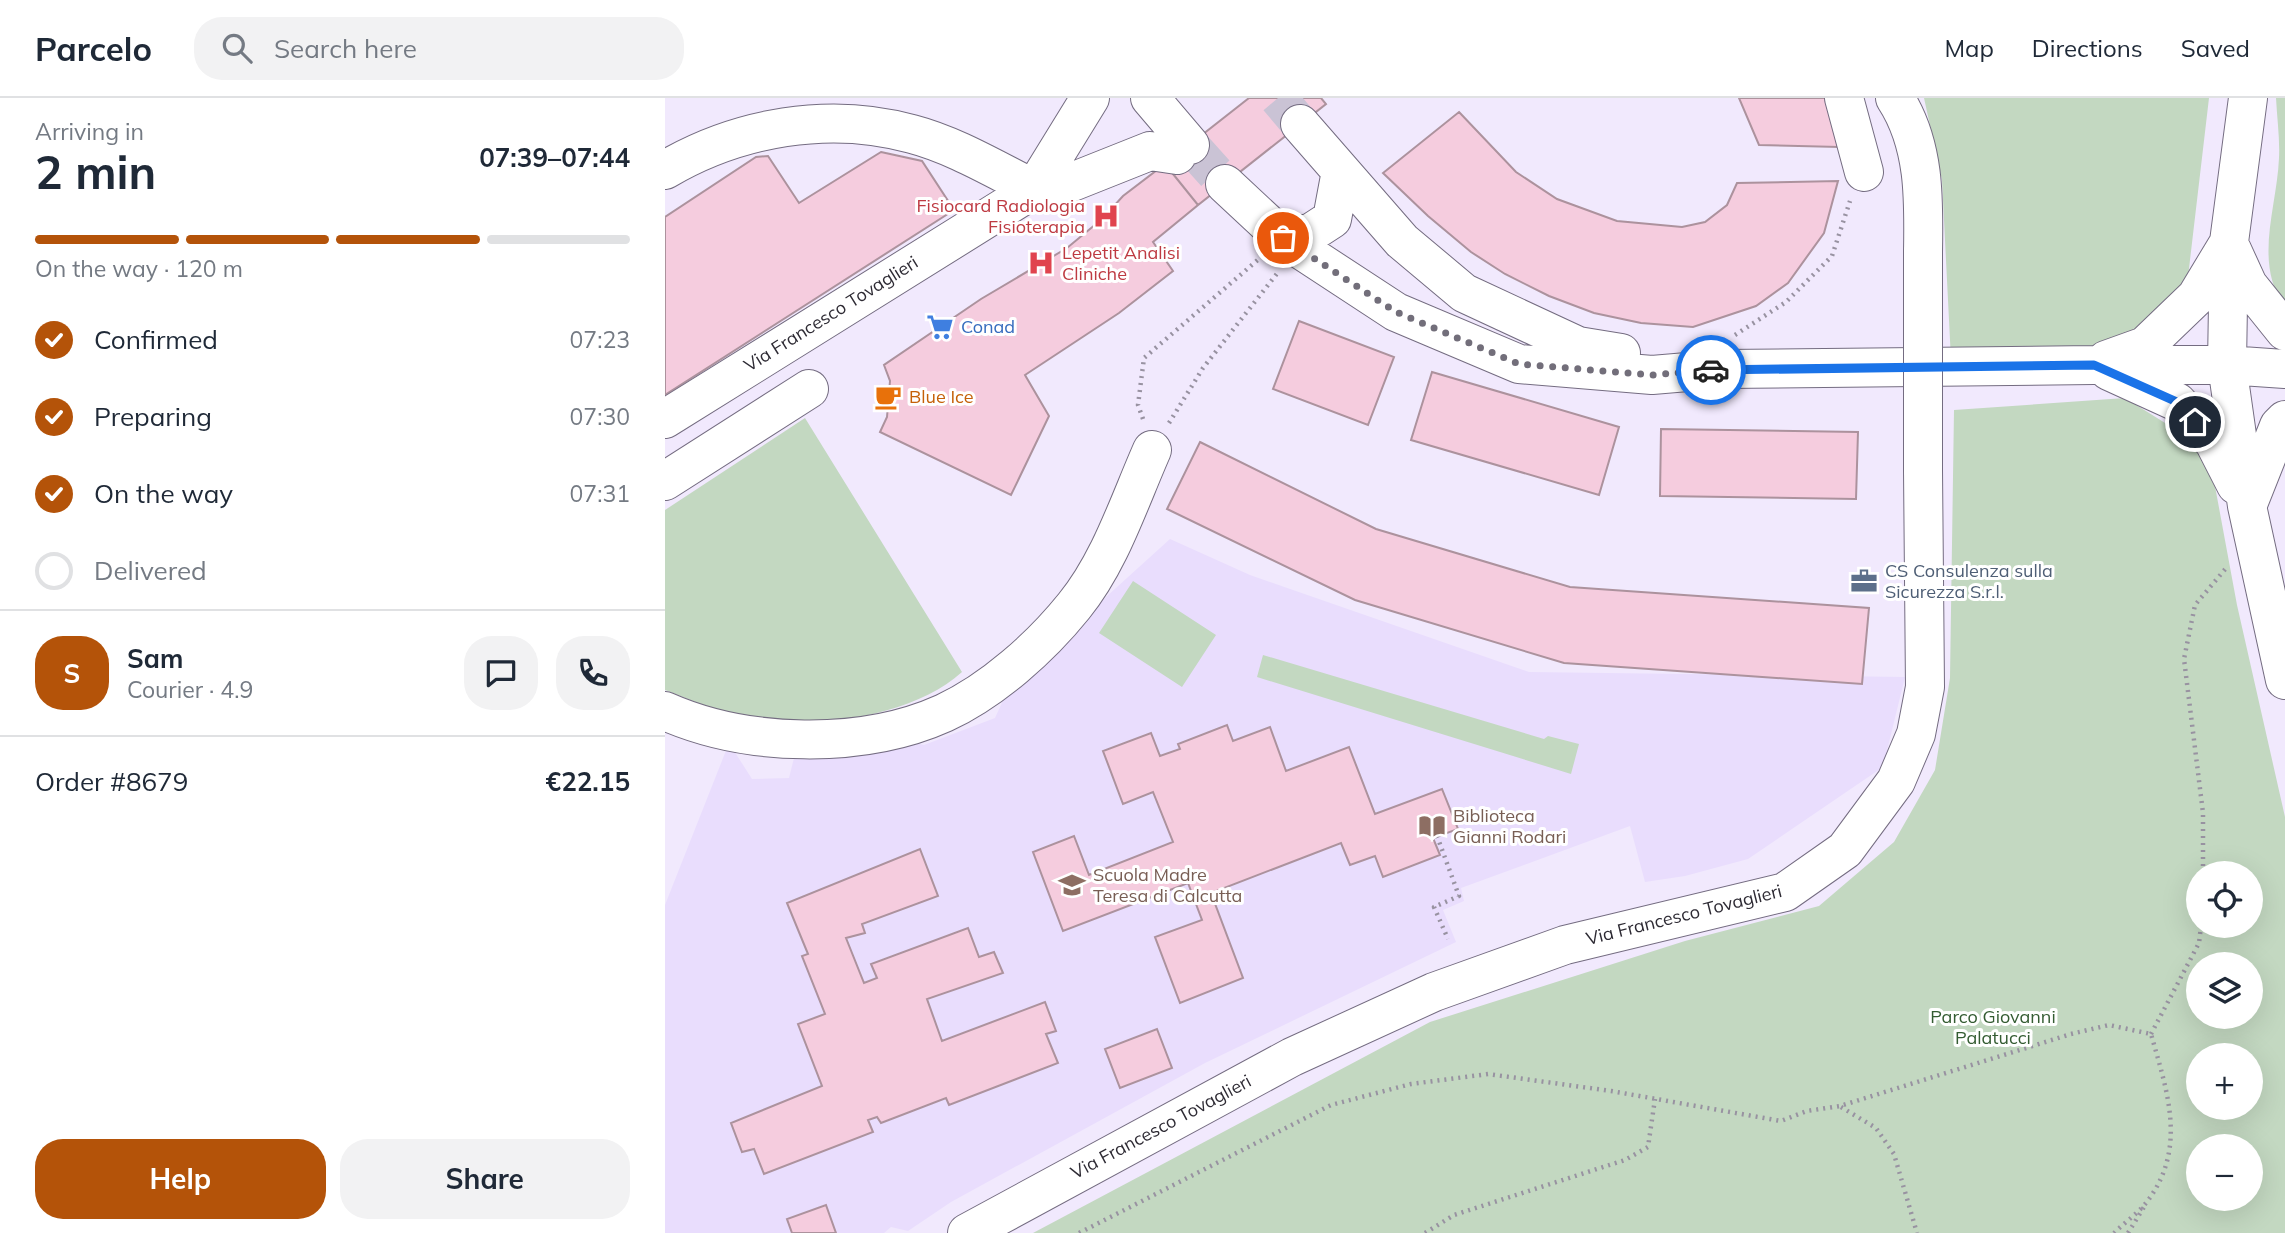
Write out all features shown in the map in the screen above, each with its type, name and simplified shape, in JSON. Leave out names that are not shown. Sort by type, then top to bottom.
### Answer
[{"type":"street","points":[[1034,189],[1090,98]]},
{"type":"street","points":[[665,170],[718,144],[768,130],[814,124],[852,124],[913,134],[959,152],[1034,189],[1062,186],[1150,151],[1183,150],[1150,98]]},
{"type":"street","points":[[1844,98],[1864,172]]},
{"type":"street","name":"Via Francesco Tovaglieri","points":[[967,1233],[1292,1057],[1434,992],[1565,945],[1785,892],[1845,850],[1896,781],[1916,734],[1925,687],[1924,198],[1916,142],[1895,98]]},
{"type":"street","points":[[2248,98],[2229,242],[2227,365],[2251,520],[2285,680]]},
{"type":"street","points":[[1300,124],[1402,241],[1464,293],[1578,346],[1723,369]]},
{"type":"street","points":[[1290,243],[1332,219],[1341,171]]},
{"type":"street","points":[[1225,184],[1290,243],[1396,312],[1519,364],[1652,375],[1723,369],[2094,365],[2227,365],[2285,369]]},
{"type":"street","name":"Via Francesco Tovaglieri","points":[[665,418],[1034,189]]},
{"type":"street","points":[[2229,242],[2248,285],[2285,331]]},
{"type":"street","points":[[2094,365],[2145,346],[2196,298],[2229,242]]},
{"type":"street","points":[[2094,365],[2177,402],[2214,442],[2251,520]]},
{"type":"street","points":[[665,481],[809,389]]},
{"type":"street","points":[[2251,520],[2279,426],[2285,420]]},
{"type":"street","points":[[665,711],[723,732],[756,737],[816,738],[888,729],[954,707],[987,687],[1035,647],[1074,607],[1098,569],[1152,450]]},
{"type":"path","points":[[1723,369],[1735,334],[1786,302],[1832,256],[1851,198],[1864,172]]},
{"type":"path","points":[[1152,450],[1138,405],[1145,358],[1290,243]]},
{"type":"path","points":[[1152,450],[1203,368],[1290,243]]},
{"type":"path","points":[[2203,861],[2203,813],[2184,659],[2195,605],[2251,520]]},
{"type":"path","points":[[1437,836],[1459,896],[1434,906],[1448,939]]},
{"type":"path","points":[[2128,1233],[2149,1199],[2172,1149],[2171,1114],[2151,1034],[2200,938]]},
{"type":"path","points":[[1079,1233],[1331,1105],[1411,1084],[1488,1074],[1781,1121],[1807,1111],[1840,1107],[2071,1034],[2109,1025],[2151,1034]]},
{"type":"path","points":[[1425,1233],[1454,1214],[1625,1160],[1636,1154],[1648,1147],[1655,1099]]},
{"type":"path","points":[[1840,1107],[1876,1128],[1894,1154],[1917,1233]]},
{"type":"path","points":[[2114,1233],[2149,1199]]},
{"type":"shaded area","name":"Scuola Madre Teresa di Calcutta","points":[[1170,539],[1250,575],[1529,672],[1905,677],[1883,767],[1748,859],[1685,876],[1645,882],[1630,826],[1461,888],[1464,901],[1443,910],[1456,942],[1205,1063],[951,1202],[908,1231],[891,1227],[884,1233],[665,1233],[665,905],[729,743],[752,779],[789,778],[796,750],[891,737],[924,745],[995,718],[1011,683]]},
{"type":"green space","points":[[1924,98],[2209,98],[2188,277],[2176,306],[2103,347],[1951,360],[1942,180]]},
{"type":"green space","points":[[2276,98],[2285,98],[2285,307],[2275,290],[2269,254],[2279,158]]},
{"type":"green space","name":"Parco Giovanni Palatucci","points":[[2125,398],[2186,436],[2212,470],[2237,605],[2285,817],[2285,1233],[1033,1233],[1430,1022],[1685,941],[1819,906],[1894,842],[1935,770],[1950,678],[1954,410]]},
{"type":"green space","points":[[805,418],[962,672],[920,698],[868,715],[813,723],[762,721],[737,716],[665,690],[665,510]]},
{"type":"green space","points":[[1133,581],[1216,635],[1182,687],[1099,633]]},
{"type":"green space","points":[[1263,655],[1544,739],[1548,736],[1579,744],[1571,774],[1257,677]]},
{"type":"building","points":[[1249,98],[1321,98],[1326,104],[1198,205],[1165,164]]},
{"type":"building","points":[[1739,98],[1825,98],[1831,109],[1839,147],[1759,145]]},
{"type":"building","points":[[1459,112],[1516,172],[1557,199],[1617,221],[1682,227],[1705,222],[1727,205],[1737,183],[1838,181],[1824,233],[1788,283],[1756,306],[1693,327],[1641,323],[1594,313],[1549,296],[1505,274],[1471,252],[1383,173]]},
{"type":"building","points":[[881,152],[922,161],[954,210],[665,395],[665,217],[756,157],[768,156],[799,203]]},
{"type":"building","points":[[1165,164],[1198,205],[1153,242],[1173,271],[1119,313],[1025,375],[1049,416],[1011,495],[880,432],[887,417],[890,381],[884,365],[981,299],[1067,248],[1102,219],[1123,196]]},
{"type":"building","points":[[1299,321],[1394,357],[1368,425],[1273,389]]},
{"type":"building","points":[[1432,372],[1619,427],[1599,495],[1411,440]]},
{"type":"building","points":[[1661,429],[1858,432],[1856,499],[1660,496]]},
{"type":"building","points":[[1200,442],[1376,529],[1570,587],[1869,608],[1862,684],[1564,663],[1355,600],[1167,509]]},
{"type":"building","points":[[1227,725],[1233,741],[1270,727],[1286,771],[1349,747],[1375,814],[1442,789],[1458,829],[1433,838],[1440,855],[1383,877],[1375,856],[1350,865],[1341,843],[1211,893],[1243,978],[1180,1003],[1155,937],[1202,920],[1188,883],[1063,931],[1033,852],[1074,836],[1089,875],[1173,842],[1153,792],[1123,804],[1103,751],[1151,733],[1160,756],[1180,749],[1178,744]]},
{"type":"building","points":[[920,849],[938,896],[862,924],[865,933],[846,938],[864,983],[877,978],[871,964],[968,928],[979,957],[994,952],[1003,973],[927,999],[942,1041],[1045,1002],[1056,1031],[1046,1034],[1058,1063],[949,1105],[946,1098],[881,1123],[877,1117],[868,1120],[873,1132],[764,1174],[754,1149],[742,1152],[731,1123],[822,1086],[798,1024],[825,1014],[802,956],[808,954],[787,903]]},
{"type":"building","points":[[1157,1029],[1172,1068],[1120,1088],[1105,1049]]},
{"type":"building","points":[[826,1205],[836,1233],[792,1233],[787,1219]]},
{"type":"tunnel","points":[[1278,98],[1300,124]]},
{"type":"tunnel","points":[[1190,145],[1225,184]]},
{"type":"way so far","points":[[1283,238],[1396,312],[1519,364],[1652,375],[1711,370]]},
{"type":"place","name":"Fisiocard Radiologia Fisioterapia","points":[[1106,216]]},
{"type":"place","name":"Lepetit Analisi Cliniche","points":[[1041,263]]},
{"type":"place","name":"Conad","points":[[940,327]]},
{"type":"place","name":"Blue Ice","points":[[888,397]]},
{"type":"place","name":"CS Consulenza sulla Sicurezza S.r.l.","points":[[1864,581]]},
{"type":"place","name":"Biblioteca Gianni Rodari","points":[[1432,826]]},
{"type":"place","name":"Scuola Madre Teresa di Calcutta","points":[[1072,885]]},
{"type":"route","points":[[1711,370],[2094,365],[2177,402],[2195,422]]}]
